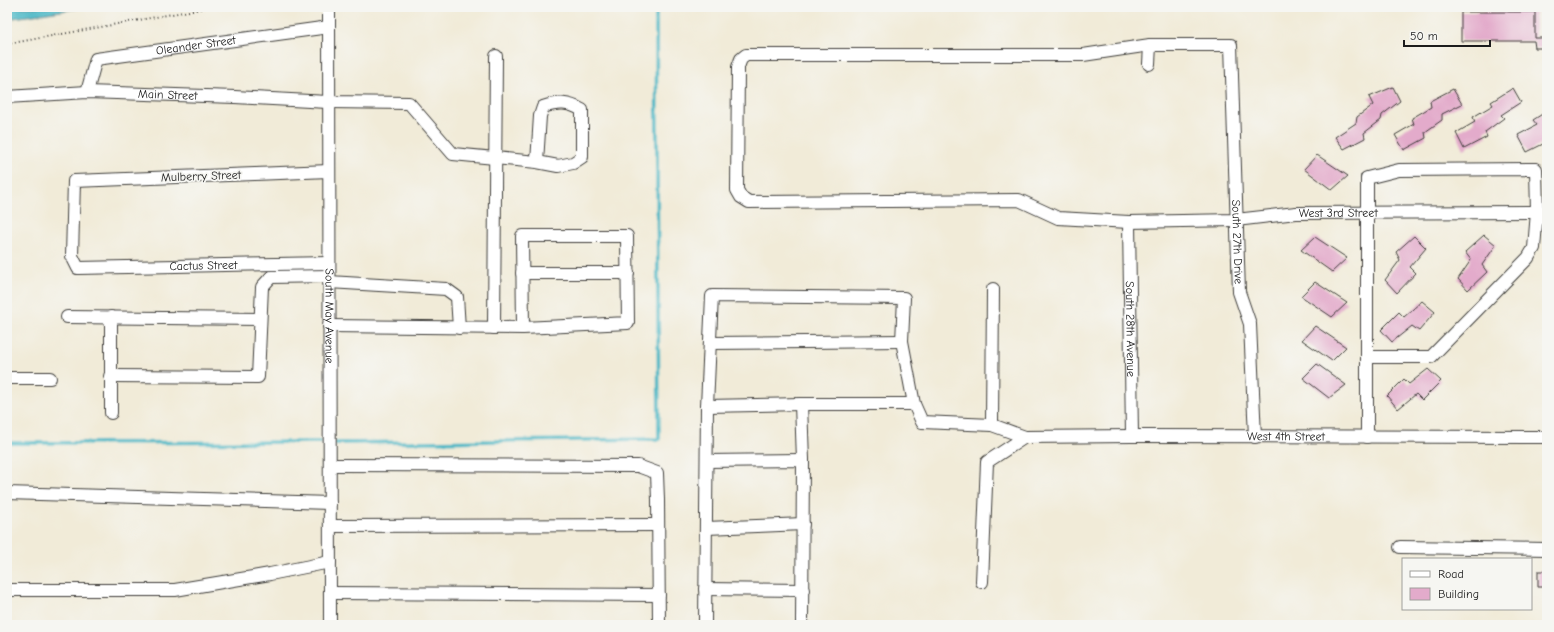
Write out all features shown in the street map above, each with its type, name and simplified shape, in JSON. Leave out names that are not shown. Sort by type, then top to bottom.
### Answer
[{"type":"street","name":"South May Avenue","points":[[329,7],[330,625]]},
{"type":"street","name":"Oleander Street","points":[[87,92],[96,59],[329,27]]},
{"type":"street","name":"South 27th Drive","points":[[1150,45],[1232,45],[1239,292],[1250,324],[1255,437]]},
{"type":"street","points":[[1149,64],[1150,45]]},
{"type":"street","name":"West 3rd Street","points":[[1150,45],[1083,54],[746,55],[741,59],[738,67],[737,190],[741,197],[749,202],[1019,200],[1058,218],[1129,222],[1236,220],[1296,213],[1542,212]]},
{"type":"street","points":[[494,328],[496,56]]},
{"type":"street","name":"Main Street","points":[[7,97],[87,92],[328,102],[409,102],[453,154],[537,162]]},
{"type":"street","points":[[557,103],[573,105],[582,110],[582,157],[573,163],[558,166],[537,162],[540,116],[543,107],[557,103]]},
{"type":"street","points":[[1367,357],[1431,357],[1528,258],[1534,248],[1542,212],[1536,169],[1400,170],[1367,178],[1367,213],[1367,357],[1367,437]]},
{"type":"street","name":"Mulberry Street","points":[[78,268],[72,256],[74,181],[329,171]]},
{"type":"street","name":"South 28th Avenue","points":[[1129,222],[1132,436]]},
{"type":"street","points":[[329,326],[523,328],[628,323],[627,236],[522,236],[523,328]]},
{"type":"street","name":"Cactus Street","points":[[78,268],[329,263]]},
{"type":"street","points":[[522,273],[628,273]]},
{"type":"street","points":[[110,376],[258,377],[262,287],[271,277],[329,279],[446,289],[457,298],[459,328]]},
{"type":"street","points":[[992,424],[994,289]]},
{"type":"street","points":[[705,625],[708,406],[712,296],[904,298],[902,341],[914,404],[922,422],[992,424],[1025,437]]},
{"type":"street","points":[[67,317],[260,319]]},
{"type":"street","points":[[111,413],[110,376],[112,317]]},
{"type":"street","points":[[710,343],[902,341]]},
{"type":"street","points":[[7,378],[50,378]]},
{"type":"street","points":[[801,404],[804,460],[802,625]]},
{"type":"street","points":[[708,406],[914,404]]},
{"type":"street","points":[[982,582],[987,462],[1025,437]]},
{"type":"street","name":"West 4th Street","points":[[1025,437],[1547,437]]},
{"type":"street","points":[[707,461],[804,460]]},
{"type":"street","points":[[330,465],[638,466],[657,472],[659,625]]},
{"type":"street","points":[[7,493],[330,503]]},
{"type":"street","points":[[706,528],[803,524]]},
{"type":"street","points":[[330,526],[658,525]]},
{"type":"street","points":[[1400,547],[1547,549]]},
{"type":"street","points":[[7,590],[175,590],[330,562]]},
{"type":"street","points":[[705,589],[803,590]]},
{"type":"street","points":[[330,593],[658,595]]},
{"type":"path","points":[[7,44],[211,7]]},
{"type":"water","points":[[7,7],[88,7],[7,19]]},
{"type":"building","points":[[1461,12],[1535,12],[1535,38],[1547,38],[1547,48],[1535,48],[1534,41],[1461,41]]},
{"type":"building","points":[[1393,87],[1400,101],[1382,115],[1381,120],[1364,133],[1365,138],[1344,149],[1335,137],[1356,123],[1357,117],[1373,105],[1369,97]]},
{"type":"building","points":[[1513,88],[1521,102],[1501,115],[1504,118],[1485,132],[1487,137],[1464,149],[1456,133],[1475,122],[1473,117],[1493,105],[1491,102]]},
{"type":"building","points":[[1453,89],[1462,104],[1442,114],[1442,120],[1425,132],[1426,138],[1404,150],[1395,135],[1414,124],[1412,118],[1431,107],[1430,101]]},
{"type":"building","points":[[1547,111],[1547,142],[1527,152],[1518,135],[1537,125],[1533,120]]},
{"type":"building","points":[[1317,155],[1348,176],[1332,190],[1304,169]]},
{"type":"building","points":[[1484,235],[1496,245],[1482,265],[1487,272],[1468,290],[1458,279],[1471,260],[1465,252]]},
{"type":"building","points":[[1414,236],[1426,248],[1410,267],[1416,273],[1397,293],[1385,280],[1400,260],[1396,252]]},
{"type":"building","points":[[1315,237],[1347,258],[1332,272],[1301,250]]},
{"type":"building","points":[[1315,282],[1347,303],[1332,317],[1301,296]]},
{"type":"building","points":[[1422,301],[1435,312],[1419,331],[1412,326],[1392,342],[1381,330],[1399,312],[1404,317]]},
{"type":"building","points":[[1315,326],[1346,347],[1332,361],[1302,340]]},
{"type":"building","points":[[1317,364],[1346,385],[1329,398],[1303,378]]},
{"type":"building","points":[[1428,369],[1441,381],[1422,400],[1416,394],[1398,409],[1387,396],[1404,379],[1409,384]]},
{"type":"building","points":[[1538,571],[1547,571],[1547,587],[1538,587]]},
{"type":"waterway","points":[[336,443],[659,439],[656,7]]},
{"type":"waterway","points":[[7,443],[320,442]]}]
